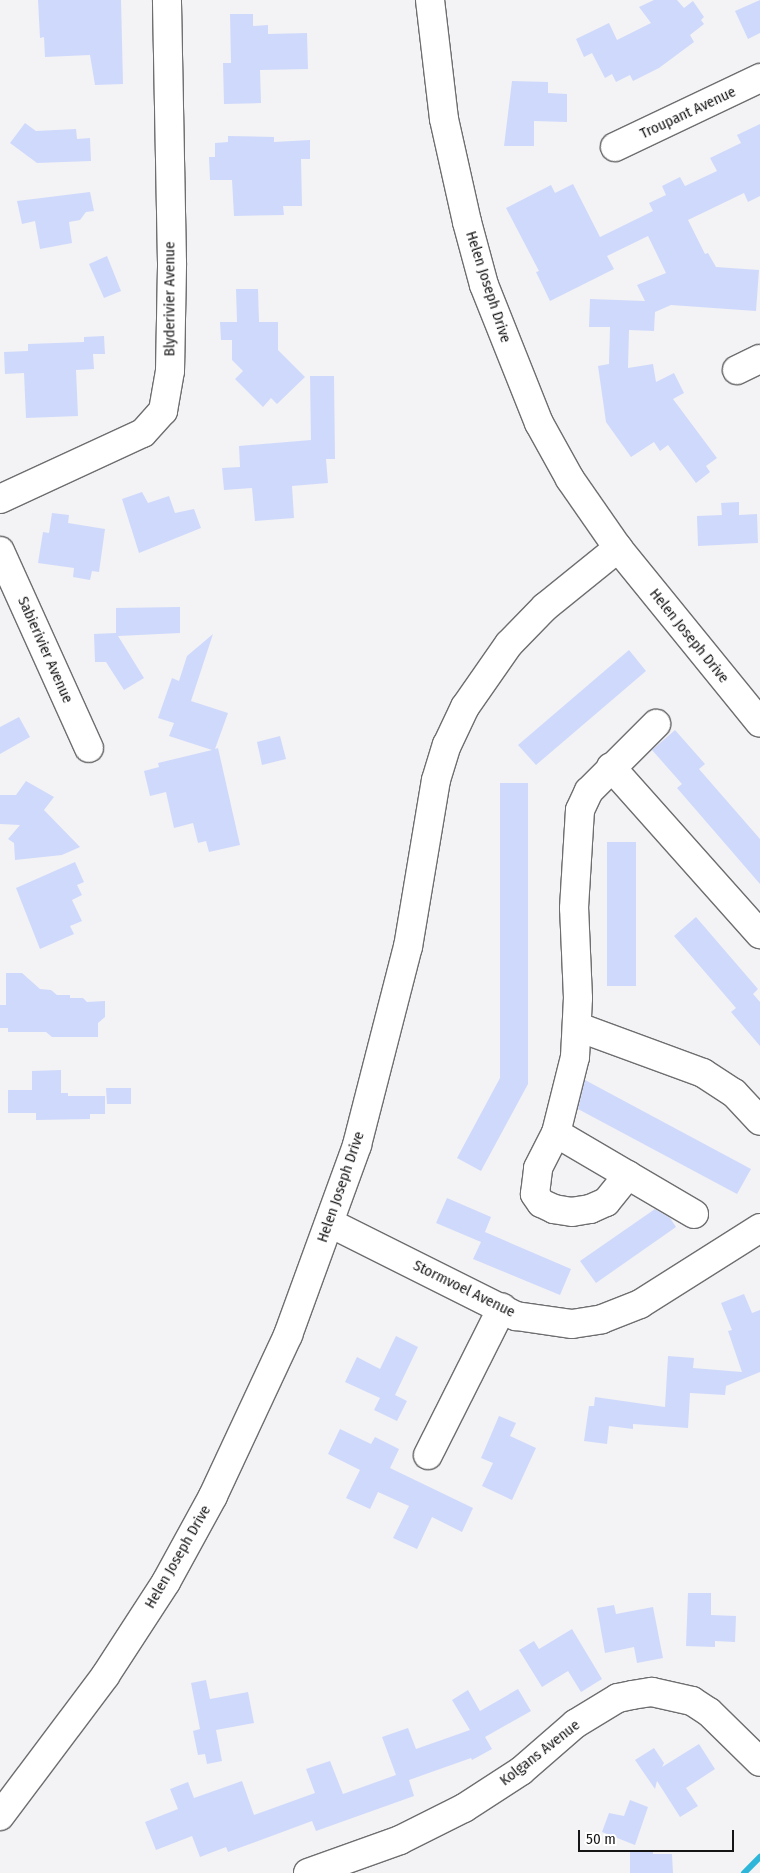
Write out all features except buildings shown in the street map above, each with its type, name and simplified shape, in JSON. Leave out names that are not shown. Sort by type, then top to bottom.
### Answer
[{"type":"street","name":"Blyderivier Avenue","points":[[0,499],[143,433],[163,411],[170,372],[172,263],[167,0]]},
{"type":"street","name":"Helen Joseph Drive","points":[[430,0],[444,119],[484,285],[539,423],[570,479],[618,548],[760,723]]},
{"type":"street","name":"Troupant Avenue","points":[[615,147],[760,78]]},
{"type":"street","name":"Helen Joseph Drive","points":[[0,1816],[105,1676],[166,1582],[250,1422],[288,1334],[330,1223],[380,1062],[408,948],[423,846],[447,745],[469,700],[510,644],[545,607],[618,548]]},
{"type":"street","name":"Sabierivier Avenue","points":[[0,551],[89,748]]},
{"type":"street","points":[[628,1175],[606,1202],[590,1209],[572,1212],[541,1203],[534,1183],[556,1133],[571,1081],[578,1026],[574,908],[577,828],[580,810],[589,791],[656,724]]},
{"type":"street","points":[[611,768],[760,934]]},
{"type":"street","points":[[578,1026],[703,1073],[734,1093],[760,1121]]},
{"type":"street","points":[[556,1133],[694,1214]]},
{"type":"street","name":"Stormvoel Avenue","points":[[330,1223],[502,1308],[545,1322],[572,1324],[602,1319],[640,1304],[677,1283],[760,1228]]},
{"type":"street","points":[[428,1455],[502,1308]]},
{"type":"street","name":"Kolgans Avenue","points":[[308,1873],[400,1840],[464,1808],[520,1771],[575,1724],[618,1698],[652,1692],[692,1701],[708,1712],[760,1762]]},
{"type":"waterway","points":[[744,1873],[760,1857]]}]
